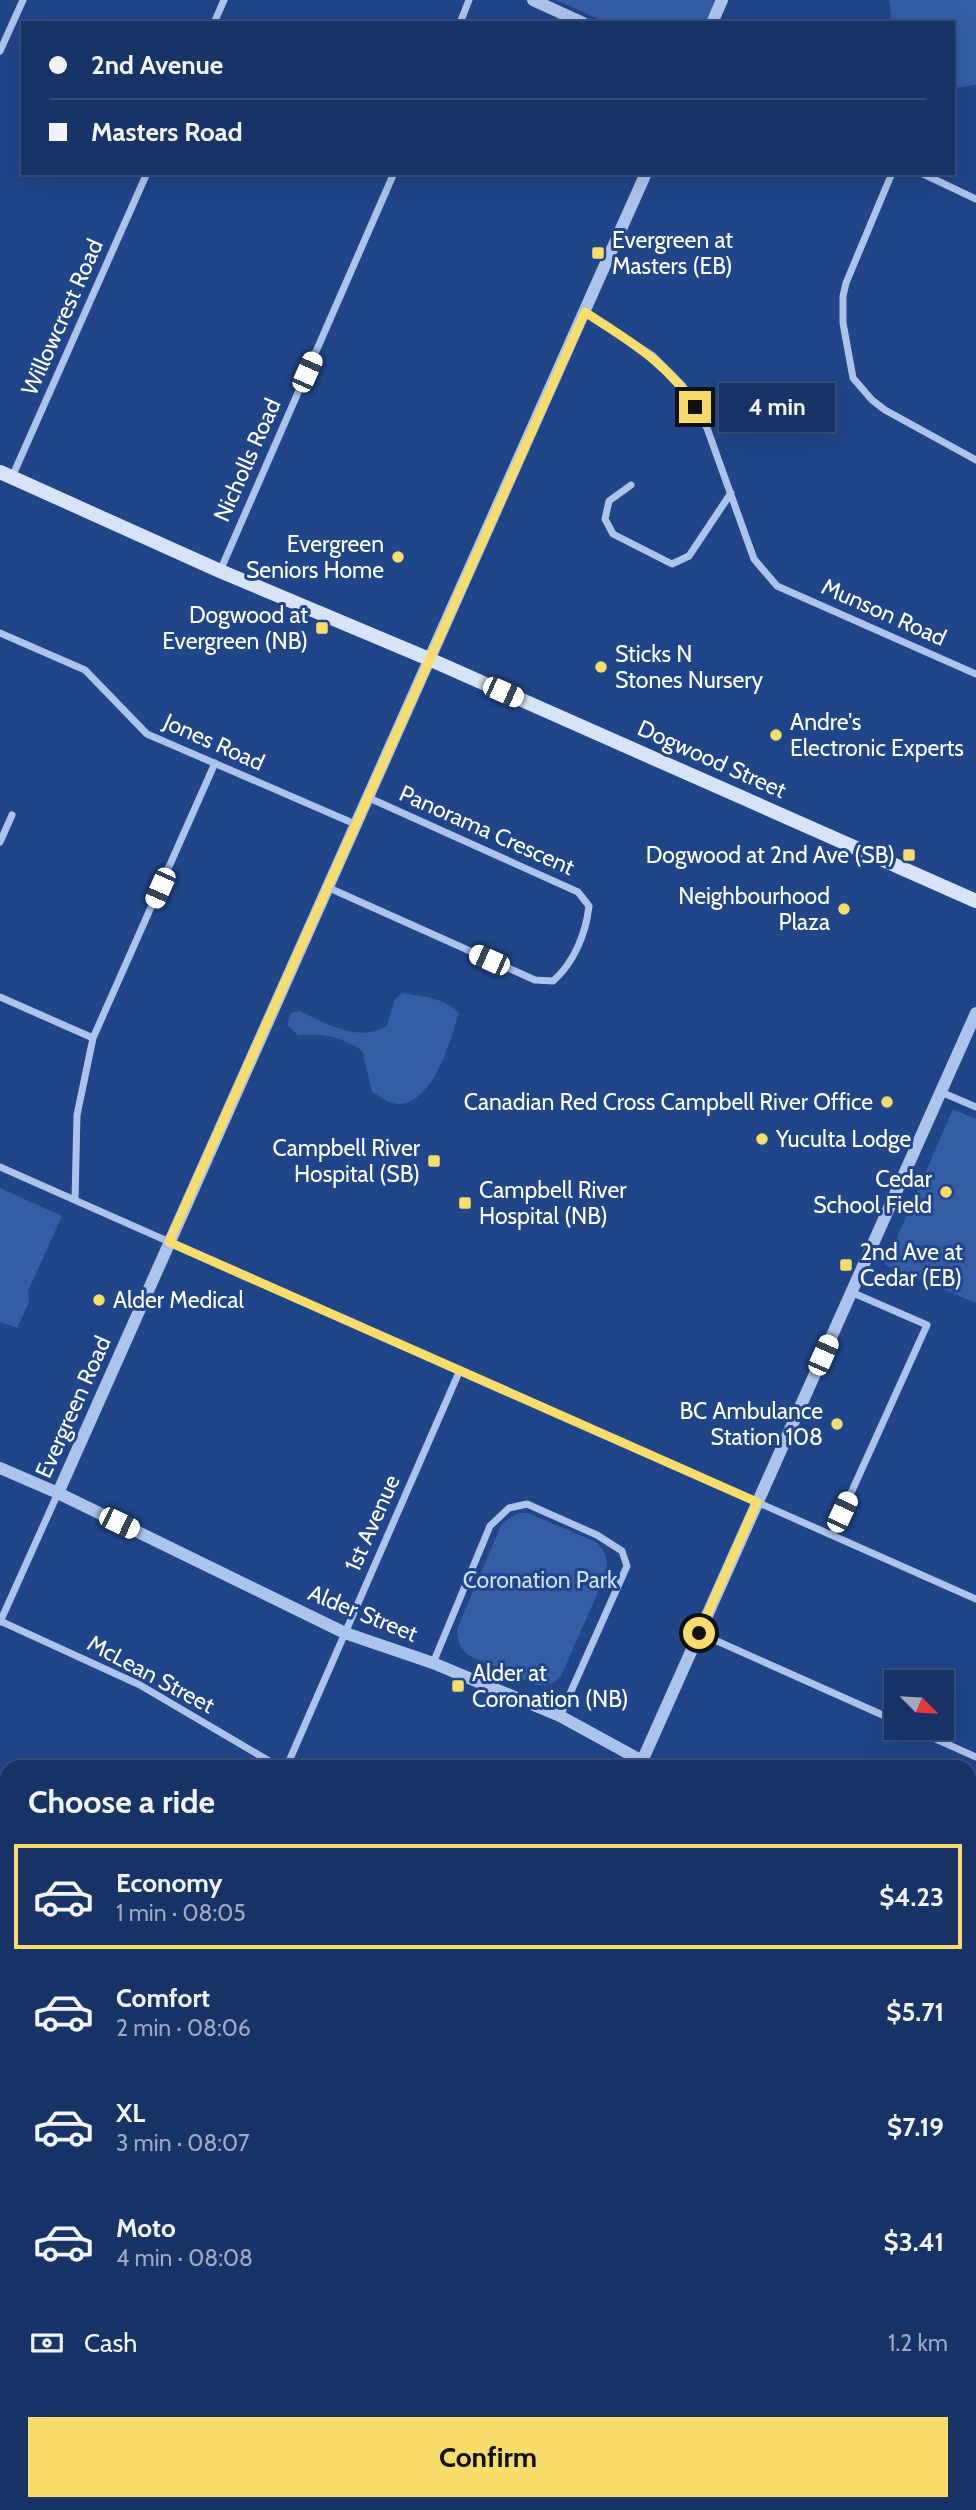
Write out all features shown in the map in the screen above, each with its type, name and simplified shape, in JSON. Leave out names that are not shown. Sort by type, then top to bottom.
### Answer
[{"type":"main road","name":"Dogwood Street","points":[[6,475],[976,901]]},
{"type":"street","points":[[0,51],[23,0]]},
{"type":"street","points":[[215,21],[224,0]]},
{"type":"street","points":[[461,21],[470,0]]},
{"type":"street","points":[[533,0],[579,21]]},
{"type":"street","points":[[713,21],[722,0]]},
{"type":"street","name":"Willowcrest Road","points":[[6,475],[146,175]]},
{"type":"street","name":"Nicholls Road","points":[[220,571],[393,175]]},
{"type":"street","name":"Evergreen Road","points":[[0,1621],[645,175]]},
{"type":"street","points":[[891,175],[843,296],[843,323],[853,378],[862,390],[885,410],[976,460]]},
{"type":"street","points":[[924,175],[976,199]]},
{"type":"street","points":[[585,312],[653,356],[683,386],[707,428],[731,493],[689,556],[672,564],[613,534],[605,519],[610,501],[631,485]]},
{"type":"street","name":"Munson Road","points":[[731,493],[754,559],[777,586],[976,674]]},
{"type":"street","name":"Jones Road","points":[[0,633],[85,670],[147,733],[355,824]]},
{"type":"street","points":[[75,1200],[77,1115],[93,1038],[215,763]]},
{"type":"street","name":"Panorama Crescent","points":[[327,887],[535,980],[553,981],[566,969],[575,950],[587,922],[589,906],[578,892],[367,797]]},
{"type":"street","points":[[0,842],[12,815]]},
{"type":"street","points":[[0,997],[93,1038]]},
{"type":"street","points":[[642,1760],[976,1013]]},
{"type":"street","points":[[941,1092],[976,1107]]},
{"type":"street","points":[[0,1167],[976,1599]]},
{"type":"street","points":[[832,1535],[927,1325],[851,1292]]},
{"type":"street","name":"1st Avenue","points":[[287,1760],[460,1370]]},
{"type":"street","name":"Alder Street","points":[[0,1468],[58,1493],[345,1633],[433,1663],[560,1716],[633,1760]]},
{"type":"street","points":[[433,1663],[490,1526],[509,1508],[527,1504],[597,1535],[622,1551],[627,1566],[560,1716]]},
{"type":"street","name":"McLean Street","points":[[0,1621],[140,1685],[269,1760]]},
{"type":"street","points":[[699,1633],[884,1716]]},
{"type":"street","points":[[938,1740],[976,1757]]},
{"type":"green space","points":[[556,0],[717,0],[705,21],[603,21]]},
{"type":"green space","points":[[889,0],[976,0],[976,85],[955,88],[955,21],[892,21]]},
{"type":"green space","points":[[402,993],[440,1001],[459,1013],[437,1072],[418,1097],[406,1103],[392,1103],[372,1092],[362,1050],[331,1036],[298,1035],[287,1025],[291,1013],[300,1011],[343,1030],[365,1033],[376,1031],[387,1026],[394,1001]]},
{"type":"green space","name":"Cedar School Field","points":[[953,1109],[976,1119],[976,1303],[885,1265]]},
{"type":"green space","points":[[0,1188],[62,1216],[28,1291],[29,1302],[17,1328],[0,1322]]},
{"type":"green space","name":"Coronation Park","points":[[518,1513],[528,1513],[596,1542],[607,1561],[606,1574],[561,1676],[546,1685],[536,1685],[468,1655],[457,1637],[457,1629],[502,1523]]},
{"type":"place","name":"Evergreen at Masters (EB)","points":[[598,253]]},
{"type":"place","name":"Evergreen Seniors Home","points":[[398,557]]},
{"type":"place","name":"Dogwood at Evergreen (NB)","points":[[322,628]]},
{"type":"place","name":"Sticks N Stones Nursery","points":[[601,667]]},
{"type":"place","name":"Andre's Electronic Experts","points":[[776,735]]},
{"type":"place","name":"Dogwood at 2nd Ave (SB)","points":[[909,855]]},
{"type":"place","name":"Neighbourhood Plaza","points":[[844,909]]},
{"type":"place","name":"Canadian Red Cross Campbell River Office","points":[[887,1102]]},
{"type":"place","name":"Yuculta Lodge","points":[[762,1139]]},
{"type":"place","name":"Campbell River Hospital (SB)","points":[[434,1161]]},
{"type":"place","name":"Cedar School Field","points":[[946,1192]]},
{"type":"place","name":"Campbell River Hospital (NB)","points":[[465,1203]]},
{"type":"place","name":"2nd Ave at Cedar (EB)","points":[[846,1265]]},
{"type":"place","name":"Alder Medical","points":[[99,1300]]},
{"type":"place","name":"BC Ambulance Station 108","points":[[837,1424]]},
{"type":"place","name":"Alder at Coronation (NB)","points":[[458,1686]]},
{"type":"route","points":[[695,407],[683,386],[653,356],[585,312],[169,1242],[757,1502],[699,1633]]}]
